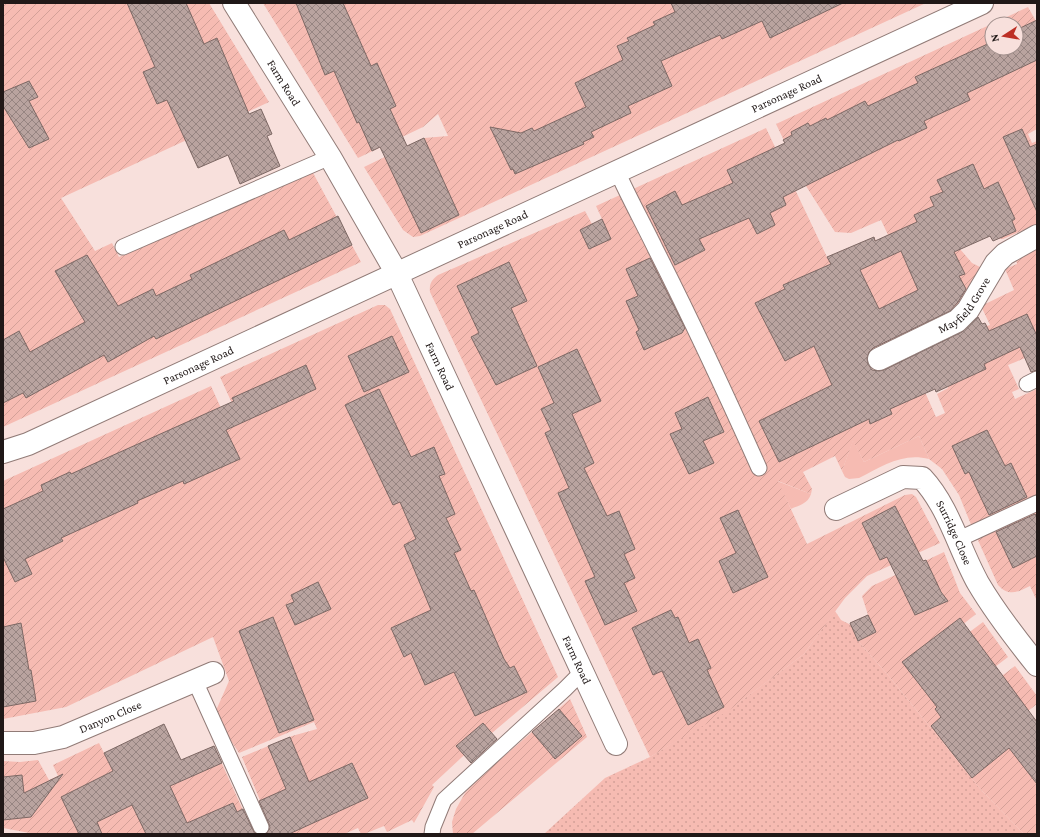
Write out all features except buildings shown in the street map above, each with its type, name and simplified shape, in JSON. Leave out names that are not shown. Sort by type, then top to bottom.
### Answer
[{"type":"street","name":"Farm Road","points":[[234,3],[330,157],[396,272],[616,744]]},
{"type":"street","name":"Parsonage Road","points":[[3,452],[28,444],[396,272],[982,3]]},
{"type":"street","name":"Mayfield Grove","points":[[879,359],[957,321],[968,310],[996,263],[1005,254],[1037,236]]},
{"type":"street","name":"Surridge Close","points":[[836,509],[903,477],[922,478],[934,491],[978,583],[1003,622],[1037,665]]},
{"type":"street","name":"Danyon Close","points":[[3,744],[34,742],[63,737],[204,677]]},
{"type":"lane","points":[[123,247],[330,157]]},
{"type":"lane","points":[[617,171],[632,206],[656,249],[724,390],[759,468]]},
{"type":"lane","points":[[957,540],[1037,503]]},
{"type":"lane","points":[[432,834],[433,827],[444,800],[583,671]]},
{"type":"lane","points":[[204,677],[261,827]]},
{"type":"shaded area","points":[[3,3],[209,3],[269,102],[61,198],[95,251],[112,243],[119,257],[312,171],[361,262],[3,427]]},
{"type":"shaded area","points":[[263,3],[926,3],[420,236],[413,237],[403,230],[364,167],[424,138],[448,136],[438,114],[423,127],[358,158]]},
{"type":"shaded area","points":[[1028,7],[1037,23],[1037,129],[1028,134],[1032,143],[1037,141],[1037,224],[1003,239],[994,238],[992,235],[960,249],[972,263],[982,268],[959,307],[944,320],[865,357],[859,350],[872,372],[899,360],[906,360],[914,367],[936,417],[945,413],[937,394],[948,388],[930,349],[985,323],[987,326],[990,325],[981,306],[1014,290],[1005,269],[1017,264],[1016,259],[1037,248],[1037,375],[1033,377],[1025,358],[1008,365],[1019,389],[1012,392],[1015,399],[1037,389],[1037,497],[972,527],[959,495],[942,469],[929,459],[919,436],[864,462],[853,441],[842,471],[835,456],[803,472],[812,489],[811,494],[778,481],[807,544],[905,495],[912,494],[916,497],[940,543],[867,576],[845,598],[804,654],[728,711],[650,757],[430,292],[430,286],[438,275],[585,211],[592,224],[602,219],[596,206],[766,128],[827,257],[874,237],[876,241],[888,235],[881,220],[851,233],[835,232],[806,186],[776,124],[984,27],[984,56],[1024,56],[1024,16],[1009,16]]},
{"type":"shaded area","points":[[378,305],[385,305],[390,309],[558,677],[492,733],[490,731],[432,785],[434,787],[414,823],[412,820],[387,832],[384,826],[364,834],[361,834],[358,828],[344,834],[274,834],[242,757],[292,736],[317,729],[314,722],[239,753],[214,715],[229,681],[213,637],[66,707],[3,719],[3,481],[211,386],[230,428],[241,423],[220,377]]},
{"type":"shaded area","points":[[919,436],[929,459],[910,457],[893,461],[859,478],[849,479],[845,477],[842,471],[853,440],[864,462]]},
{"type":"shaded area","points":[[777,481],[811,494],[810,497],[803,504],[791,509]]},
{"type":"shaded area","points":[[1037,510],[1037,601],[1030,586],[1018,591],[1010,592],[1002,589],[998,585],[977,538]]},
{"type":"shaded area","points":[[944,552],[960,593],[976,614],[937,645],[944,651],[983,622],[1008,657],[970,686],[975,696],[1015,666],[1037,696],[1037,704],[1002,731],[1010,738],[1037,718],[1037,834],[1024,834],[982,791],[887,674],[858,641],[850,623],[868,615],[862,596],[872,586]]},
{"type":"shaded area","points":[[835,611],[841,620],[851,625],[858,641],[887,674],[982,791],[1024,834],[544,834],[605,778],[650,757],[737,704],[804,654]]},
{"type":"shaded area","points":[[570,699],[587,737],[472,834],[453,834],[452,822],[456,809],[465,793],[481,776]]},
{"type":"shaded area","points":[[99,743],[116,777],[181,760],[214,746],[247,819],[246,834],[35,834],[3,828],[3,761],[20,762],[38,760],[49,780],[58,776],[53,765]]}]
